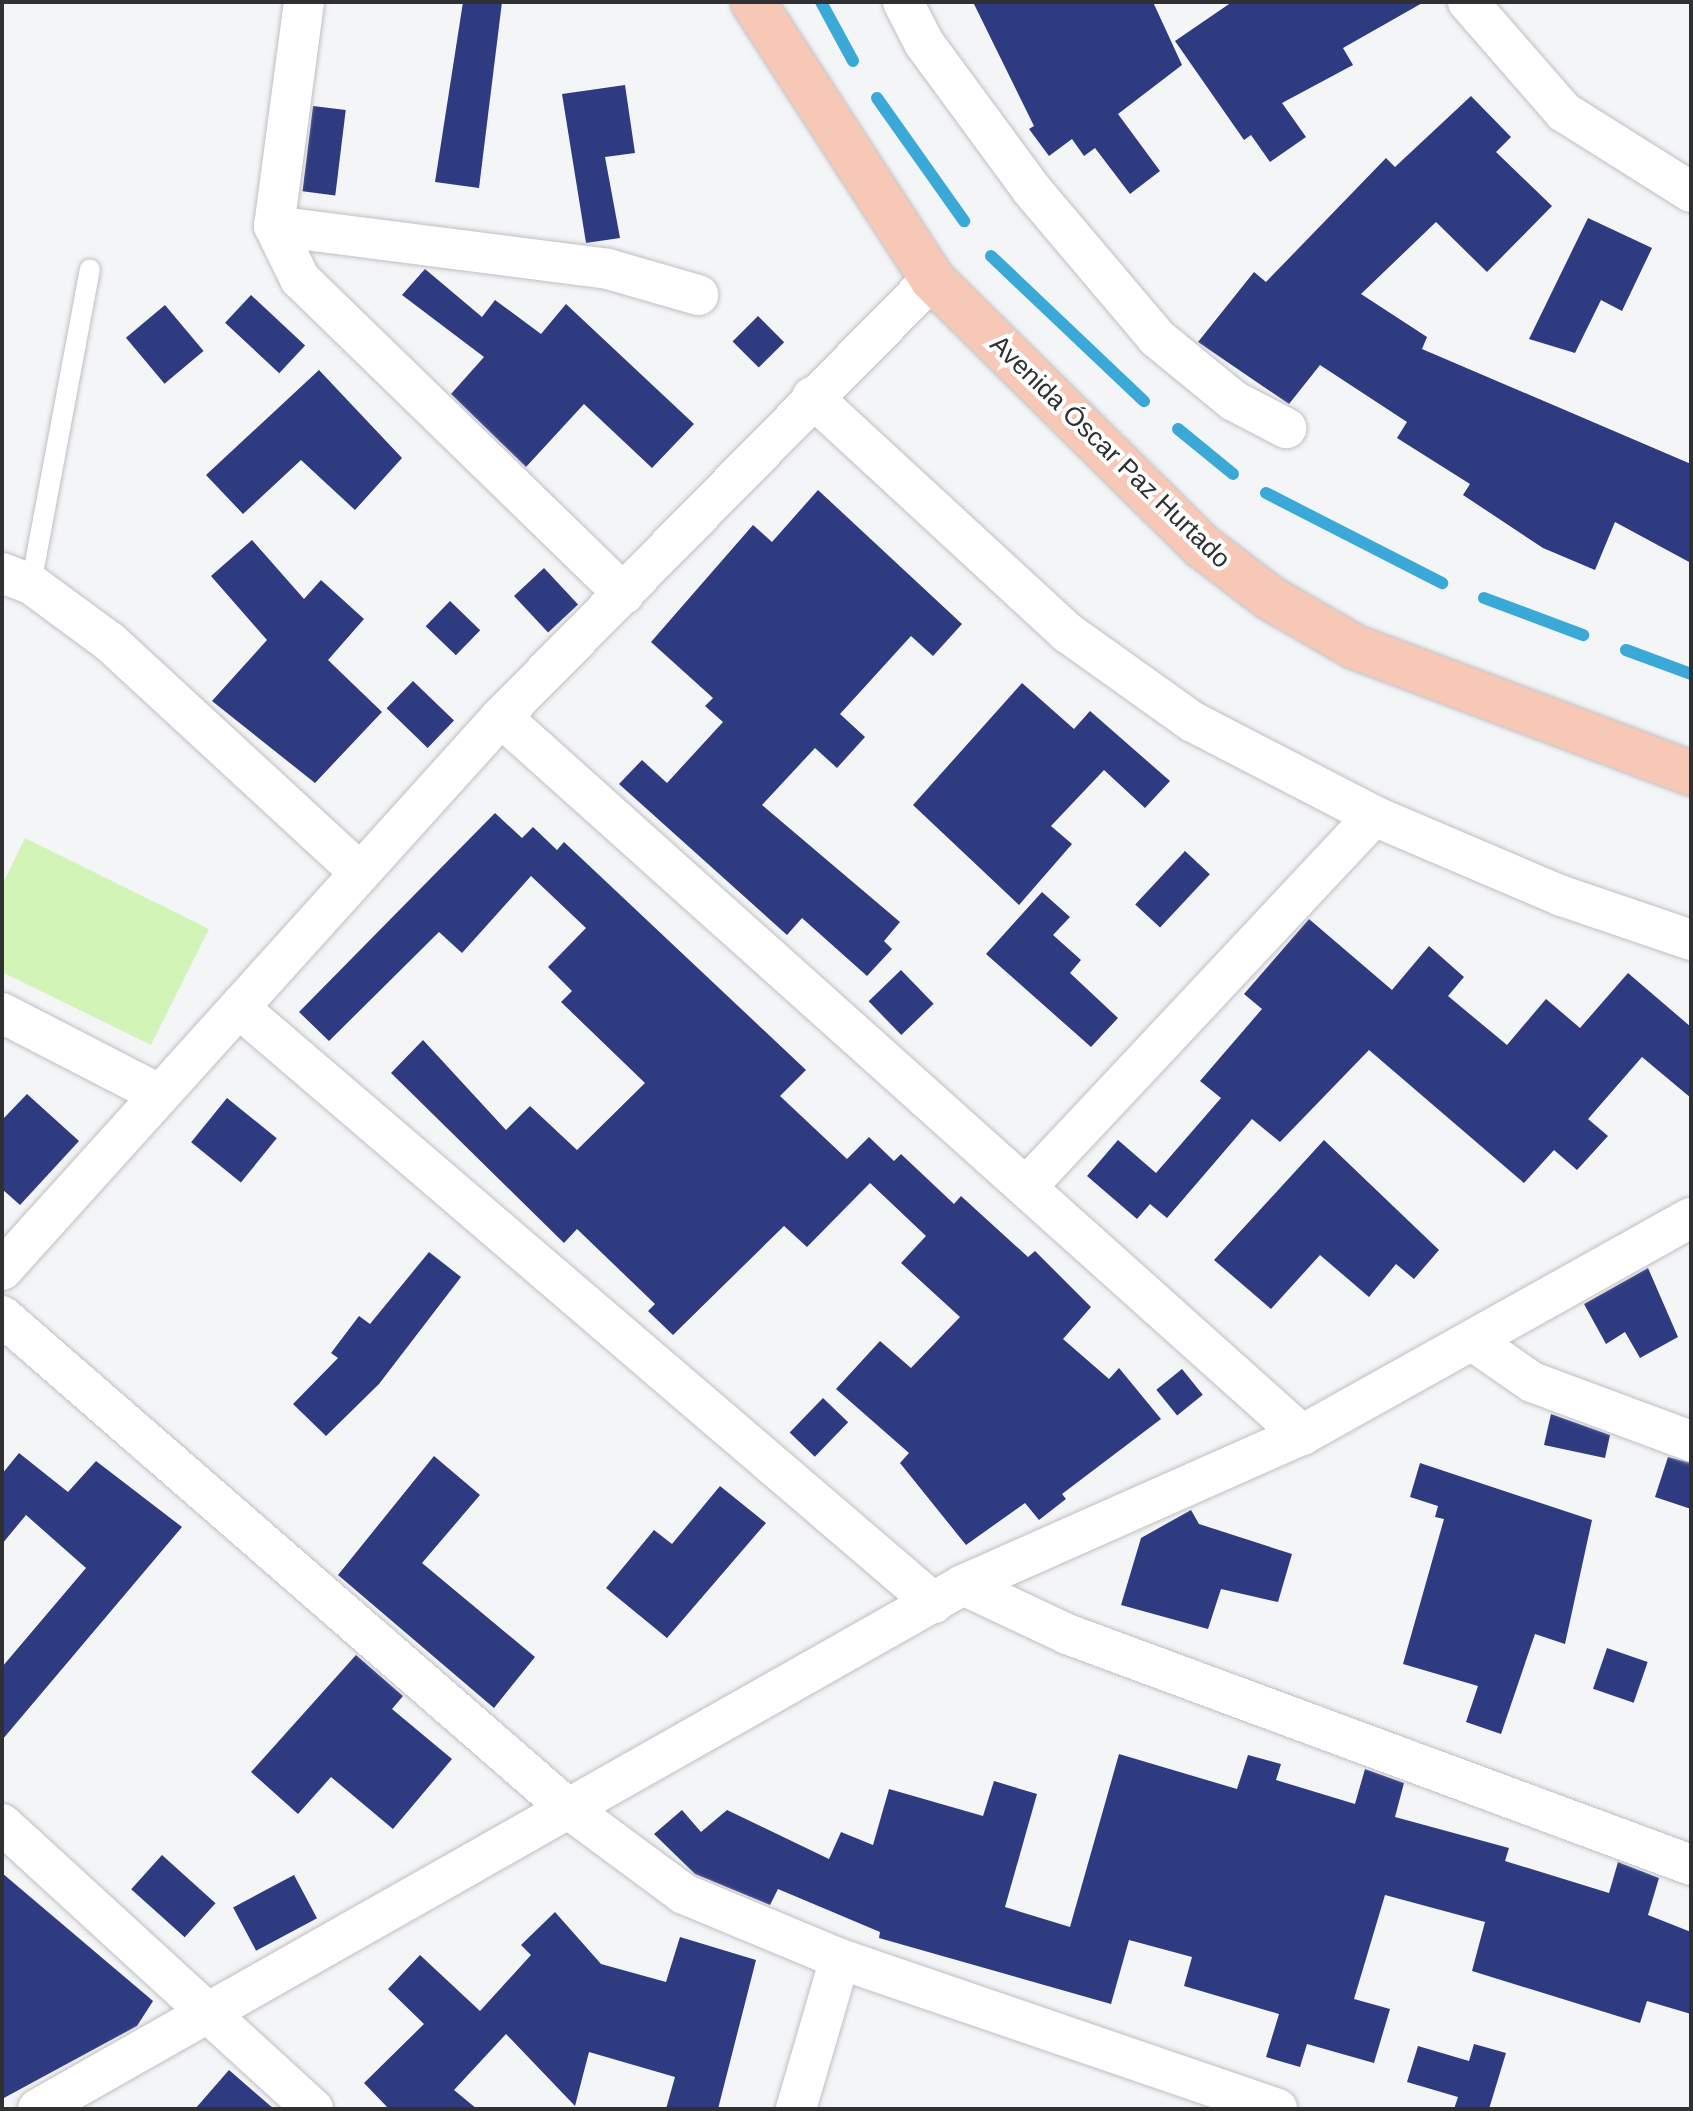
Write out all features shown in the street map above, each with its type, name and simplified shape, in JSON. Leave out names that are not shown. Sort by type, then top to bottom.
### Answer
[{"type":"main road","name":"Avenida Óscar Paz Hurtado","points":[[753,2],[932,279],[1118,467],[1270,598],[1355,647],[1691,773]]},
{"type":"street","points":[[304,2],[274,226],[300,279],[624,594]]},
{"type":"street","points":[[903,2],[924,43],[1032,190],[1157,338],[1234,401],[1286,428]]},
{"type":"street","points":[[1468,2],[1564,112],[1691,192]]},
{"type":"street","points":[[274,226],[608,269],[698,295]]},
{"type":"street","points":[[2,1270],[501,717],[624,594],[812,397],[932,279]]},
{"type":"street","points":[[812,397],[1068,633],[1193,722],[1374,816],[1562,896],[1691,940]]},
{"type":"street","points":[[16,578],[110,642],[359,872]]},
{"type":"street","points":[[501,717],[1029,1184],[1302,1435]]},
{"type":"street","points":[[1029,1184],[1374,816]]},
{"type":"street","points":[[239,1008],[948,1594],[1067,1634],[1691,1865]]},
{"type":"street","points":[[2,1013],[159,1094]]},
{"type":"street","points":[[38,2109],[208,2019],[565,1806],[948,1594],[1302,1435],[1691,1218]]},
{"type":"street","points":[[2,1316],[565,1806],[684,1894],[840,1959],[1277,2109]]},
{"type":"street","points":[[1473,1341],[1532,1382],[1691,1441]]},
{"type":"street","points":[[2,1824],[208,2019],[313,2109]]},
{"type":"street","points":[[796,2109],[840,1959]]},
{"type":"lane","points":[[16,578],[90,269]]},
{"type":"green space","points":[[25,838],[209,929],[151,1045],[2,972],[2,885]]},
{"type":"building","points":[[463,2],[502,2],[479,188],[435,182]]},
{"type":"building","points":[[973,2],[1153,2],[1182,65],[1118,114],[1160,171],[1130,194],[1095,148],[1084,156],[1072,139],[1049,156],[1029,129],[1034,126]]},
{"type":"building","points":[[1232,2],[1424,2],[1343,48],[1353,65],[1282,103],[1306,137],[1270,162],[1251,135],[1244,140],[1175,41]]},
{"type":"building","points":[[625,85],[635,153],[605,157],[620,238],[586,243],[562,94]]},
{"type":"building","points":[[1471,96],[1511,137],[1496,152],[1552,206],[1487,272],[1436,222],[1361,294],[1427,337],[1422,349],[1691,464],[1691,563],[1615,522],[1595,570],[1543,548],[1463,495],[1470,484],[1397,438],[1407,422],[1320,365],[1289,404],[1198,342],[1254,272],[1266,282],[1386,158],[1395,167]]},
{"type":"building","points":[[313,106],[346,110],[335,195],[303,191]]},
{"type":"building","points":[[1588,218],[1652,248],[1622,311],[1601,300],[1575,353],[1529,339]]},
{"type":"building","points":[[425,269],[482,317],[495,300],[541,334],[566,304],[694,424],[652,468],[584,404],[526,467],[451,394],[484,357],[402,295]]},
{"type":"building","points":[[251,295],[305,345],[279,373],[225,323]]},
{"type":"building","points":[[165,305],[204,351],[164,384],[126,338]]},
{"type":"building","points":[[758,316],[784,342],[759,368],[733,341]]},
{"type":"building","points":[[319,370],[402,458],[355,510],[301,460],[243,514],[206,475]]},
{"type":"building","points":[[818,490],[962,624],[933,656],[911,636],[840,714],[865,737],[837,768],[815,748],[762,805],[900,922],[884,941],[892,949],[867,976],[802,918],[787,935],[619,784],[642,760],[667,783],[723,722],[705,706],[713,698],[651,642],[753,525],[772,542]]},
{"type":"building","points":[[252,540],[304,599],[321,580],[364,619],[328,660],[382,712],[315,783],[212,701],[267,640],[211,576]]},
{"type":"building","points":[[544,568],[578,605],[548,633],[514,596]]},
{"type":"building","points":[[450,601],[480,630],[456,655],[426,626]]},
{"type":"building","points":[[413,681],[454,721],[428,748],[387,708]]},
{"type":"building","points":[[1022,683],[1074,729],[1090,711],[1170,781],[1145,808],[1104,770],[1051,826],[1072,844],[1019,905],[913,805]]},
{"type":"building","points":[[495,813],[522,838],[533,827],[557,850],[564,842],[806,1070],[780,1096],[847,1159],[869,1137],[894,1161],[901,1154],[954,1204],[961,1196],[1028,1257],[1035,1251],[1091,1307],[1063,1339],[1109,1379],[1119,1368],[1161,1419],[1062,1494],[1066,1499],[1039,1520],[1025,1503],[966,1545],[900,1463],[909,1453],[836,1389],[880,1341],[911,1368],[960,1317],[901,1263],[926,1236],[870,1183],[807,1247],[784,1226],[673,1335],[648,1311],[655,1304],[577,1229],[564,1243],[391,1073],[423,1040],[506,1130],[530,1106],[577,1150],[645,1083],[561,1002],[572,991],[548,967],[586,928],[531,876],[462,953],[439,932],[329,1041],[299,1012]]},
{"type":"building","points":[[1185,851],[1210,874],[1160,928],[1135,904]]},
{"type":"building","points":[[1042,892],[1070,917],[1053,935],[1081,960],[1070,973],[1118,1018],[1091,1047],[986,954]]},
{"type":"building","points":[[1309,919],[1392,990],[1429,946],[1464,977],[1448,996],[1507,1045],[1546,999],[1580,1028],[1628,973],[1691,1027],[1691,1098],[1642,1057],[1588,1119],[1608,1136],[1577,1170],[1554,1150],[1524,1183],[1369,1050],[1280,1142],[1252,1119],[1167,1218],[1150,1204],[1137,1219],[1087,1176],[1118,1140],[1156,1173],[1221,1098],[1200,1081],[1262,1009],[1244,994]]},
{"type":"building","points":[[901,970],[934,1004],[901,1035],[869,1001]]},
{"type":"building","points":[[27,1094],[79,1141],[20,1205],[2,1189],[2,1120]]},
{"type":"building","points":[[227,1098],[277,1138],[241,1183],[191,1142]]},
{"type":"building","points":[[1324,1140],[1439,1250],[1414,1279],[1396,1264],[1369,1297],[1320,1255],[1271,1309],[1214,1260]]},
{"type":"building","points":[[429,1252],[461,1277],[379,1384],[326,1436],[293,1404],[338,1358],[331,1353],[359,1316],[370,1324]]},
{"type":"building","points":[[1648,1268],[1678,1337],[1640,1358],[1625,1332],[1606,1344],[1584,1304]]},
{"type":"building","points":[[1182,1369],[1203,1395],[1177,1415],[1156,1390]]},
{"type":"building","points":[[823,1398],[848,1422],[815,1457],[790,1433]]},
{"type":"building","points":[[1551,1414],[1610,1435],[1605,1458],[1544,1445]]},
{"type":"building","points":[[19,1453],[68,1492],[96,1461],[182,1527],[2,1740],[2,1667],[86,1568],[26,1515],[2,1544],[2,1474]]},
{"type":"building","points":[[434,1456],[480,1495],[422,1563],[535,1657],[494,1708],[338,1575]]},
{"type":"building","points":[[1668,1457],[1691,1463],[1691,1509],[1655,1497]]},
{"type":"building","points":[[1420,1463],[1592,1520],[1565,1644],[1535,1634],[1501,1734],[1466,1722],[1478,1686],[1403,1664],[1444,1519],[1435,1517],[1438,1506],[1410,1497]]},
{"type":"building","points":[[720,1486],[766,1523],[667,1638],[606,1588],[654,1530],[672,1544]]},
{"type":"building","points":[[1191,1510],[1199,1524],[1292,1554],[1278,1602],[1221,1589],[1208,1629],[1121,1605],[1141,1538]]},
{"type":"building","points":[[1607,1648],[1648,1662],[1634,1703],[1593,1689]]},
{"type":"building","points":[[356,1655],[403,1696],[392,1709],[452,1759],[393,1829],[331,1777],[298,1814],[251,1772]]},
{"type":"building","points":[[1119,1754],[1237,1789],[1248,1755],[1281,1764],[1276,1780],[1355,1804],[1365,1769],[1404,1783],[1395,1817],[1509,1848],[1505,1861],[1609,1893],[1618,1862],[1659,1878],[1648,1915],[1691,1932],[1691,2014],[1647,2001],[1640,2023],[1472,1971],[1485,1922],[1385,1895],[1354,1999],[1390,2009],[1374,2063],[1307,2044],[1300,2067],[1266,2057],[1279,2014],[1184,1986],[1192,1957],[1129,1940],[1111,2004],[879,1938],[880,1932],[778,1889],[770,1905],[695,1874],[654,1834],[682,1810],[701,1832],[727,1810],[829,1859],[841,1832],[873,1845],[889,1789],[983,1816],[994,1781],[1037,1794],[1005,1907],[1070,1927]]},
{"type":"building","points":[[162,1855],[216,1903],[185,1937],[131,1889]]},
{"type":"building","points":[[2,1873],[153,2001],[137,2026],[2,2099]]},
{"type":"building","points":[[294,1875],[317,1918],[256,1951],[233,1907]]},
{"type":"building","points":[[555,1912],[601,1964],[666,1982],[680,1937],[756,1960],[718,2109],[666,2109],[675,2077],[589,2052],[575,2106],[506,2034],[454,2090],[477,2109],[389,2109],[364,2083],[424,2024],[388,1989],[420,1955],[480,2011],[531,1955],[521,1945]]},
{"type":"building","points":[[1474,2044],[1506,2053],[1489,2109],[1454,2109],[1458,2097],[1407,2082],[1418,2046],[1469,2061]]},
{"type":"building","points":[[229,2070],[274,2109],[195,2109]]},
{"type":"waterway","points":[[821,2],[853,61]]},
{"type":"waterway","points":[[877,98],[964,221]]},
{"type":"waterway","points":[[991,256],[1144,401]]},
{"type":"waterway","points":[[1178,429],[1233,474]]},
{"type":"waterway","points":[[1266,493],[1442,583]]},
{"type":"waterway","points":[[1484,598],[1583,635]]},
{"type":"waterway","points":[[1626,650],[1691,674]]}]
